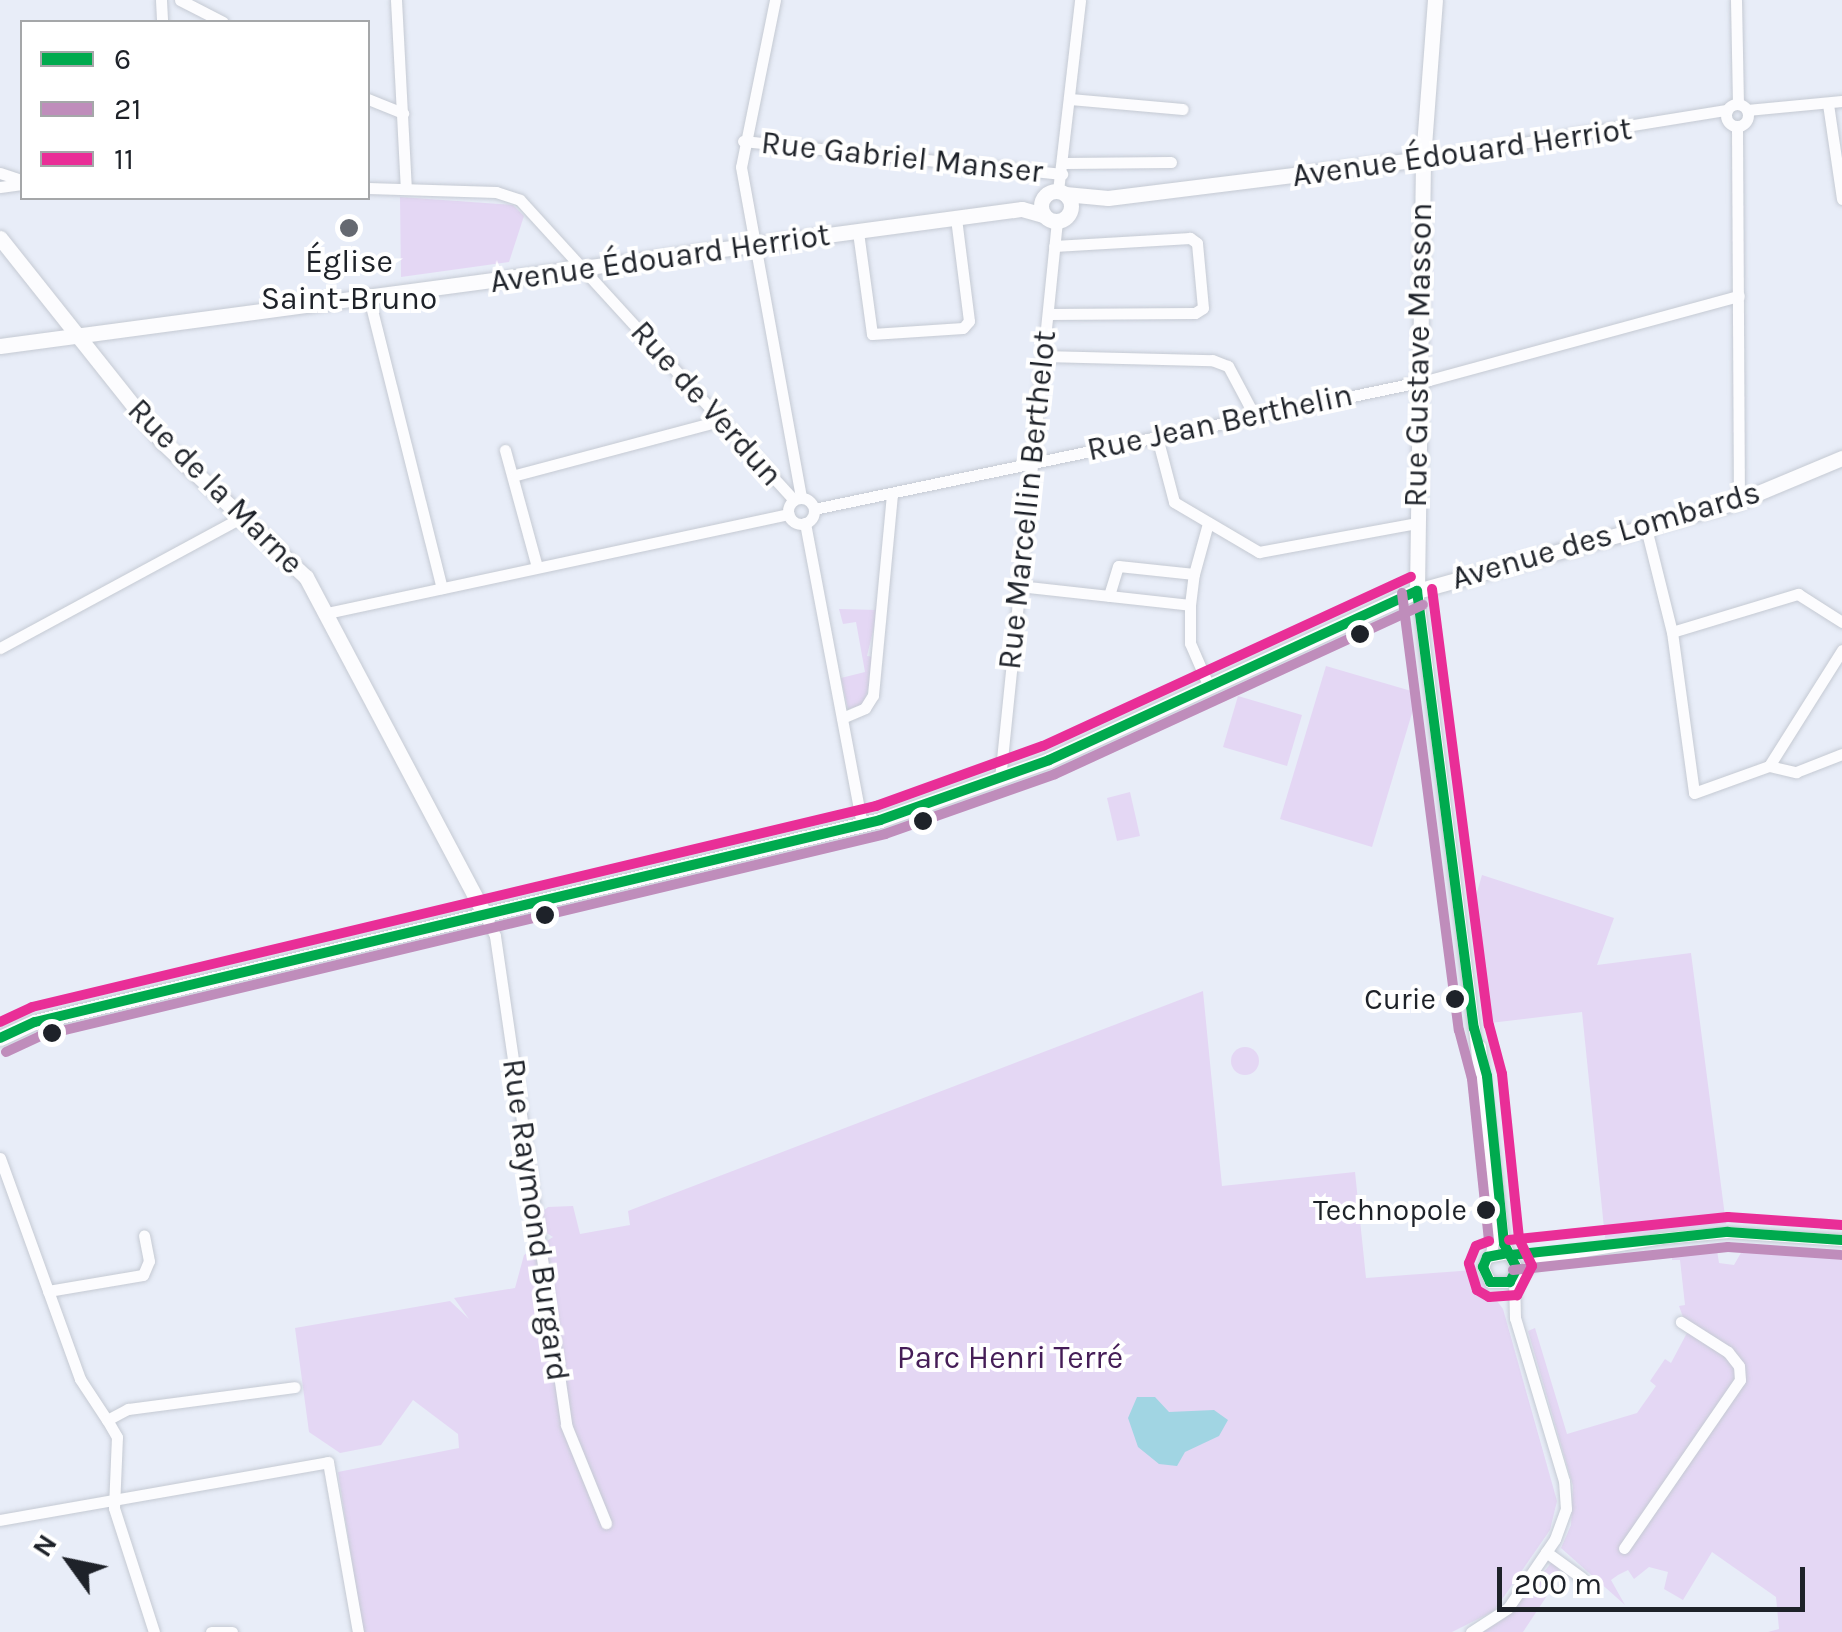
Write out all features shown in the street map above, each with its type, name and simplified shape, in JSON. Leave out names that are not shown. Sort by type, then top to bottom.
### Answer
[{"type":"street","points":[[180,0],[218,20]]},
{"type":"street","points":[[396,0],[406,189]]},
{"type":"street","points":[[775,0],[742,140],[754,247],[797,499],[789,514]]},
{"type":"street","points":[[1056,217],[1080,0]]},
{"type":"street","name":"Rue Gustave Masson","points":[[1416,591],[1422,159],[1435,0]]},
{"type":"street","points":[[1736,0],[1740,500]]},
{"type":"street","points":[[1070,99],[1182,109]]},
{"type":"street","points":[[370,101],[403,114]]},
{"type":"street","points":[[1737,116],[1842,101]]},
{"type":"street","points":[[1828,104],[1842,200]]},
{"type":"street","name":"Avenue Édouard Herriot","points":[[0,346],[1022,209],[1056,217],[1108,198],[1737,116]]},
{"type":"street","name":"Rue Gabriel Manser","points":[[742,140],[1059,184],[1171,162]]},
{"type":"street","points":[[1056,217],[1059,184]]},
{"type":"street","name":"Avenue Édouard Herriot","points":[[1022,209],[1059,184],[1108,198]]},
{"type":"street","name":"Rue de Verdun","points":[[370,188],[512,196],[797,499],[814,509]]},
{"type":"street","name":"Rue Marcellin Berthelot","points":[[1000,779],[1056,217]]},
{"type":"street","points":[[858,232],[872,334],[963,328],[969,321],[956,218]]},
{"type":"street","name":"Rue de la Marne","points":[[0,238],[162,442],[306,577],[484,913]]},
{"type":"street","points":[[1048,314],[1195,313],[1203,308],[1197,242],[1190,238],[1054,246]]},
{"type":"street","name":"Rue Jean Berthelin","points":[[814,509],[1419,381],[1739,296]]},
{"type":"street","points":[[370,298],[442,588]]},
{"type":"street","points":[[1043,356],[1212,360],[1228,366],[1254,415]]},
{"type":"street","points":[[516,475],[722,420]]},
{"type":"street","points":[[1157,437],[1174,502],[1259,552],[1417,523]]},
{"type":"street","points":[[506,450],[516,475],[537,567]]},
{"type":"street","name":"Avenue des Lombards","points":[[0,1038],[35,1022],[862,825],[1000,779],[1416,591],[1740,500],[1842,458]]},
{"type":"street","points":[[842,718],[865,708],[872,694],[892,494]]},
{"type":"street","points":[[814,509],[805,523],[862,825]]},
{"type":"street","points":[[326,613],[789,514],[805,523]]},
{"type":"street","points":[[0,648],[242,517]]},
{"type":"street","points":[[1208,523],[1194,574],[1190,643],[1209,687]]},
{"type":"street","points":[[1646,528],[1672,632],[1694,793],[1769,766],[1796,772],[1842,754]]},
{"type":"street","points":[[1110,596],[1118,566],[1194,574]]},
{"type":"street","points":[[1019,586],[1190,604]]},
{"type":"street","points":[[1416,591],[1474,1028],[1515,1276],[1516,1318],[1566,1492],[1564,1519],[1546,1552],[1508,1608],[1471,1632]]},
{"type":"street","points":[[1672,632],[1798,594],[1842,622]]},
{"type":"street","points":[[1769,766],[1842,650]]},
{"type":"street","name":"Rue Raymond Burgard","points":[[484,913],[495,936],[566,1424],[606,1523]]},
{"type":"street","points":[[1474,1028],[1495,1231],[1491,1254],[1483,1268],[1516,1318]]},
{"type":"street","points":[[0,1158],[80,1379],[117,1436],[116,1500],[154,1632]]},
{"type":"street","points":[[533,1206],[548,1203]]},
{"type":"street","points":[[1491,1254],[1568,1252],[1728,1232],[1842,1240]]},
{"type":"street","points":[[48,1292],[144,1275],[149,1261],[144,1235]]},
{"type":"street","points":[[1494,1284],[1568,1252]]},
{"type":"street","points":[[1624,1548],[1740,1380],[1728,1352],[1681,1322]]},
{"type":"street","points":[[106,1420],[128,1410],[295,1387]]},
{"type":"street","points":[[0,1520],[328,1462],[358,1632]]},
{"type":"street","points":[[1546,1552],[1582,1578]]},
{"type":"street","points":[[211,1632],[232,1632]]},
{"type":"green space","points":[[400,197],[513,205],[524,216],[509,262],[401,277]]},
{"type":"green space","points":[[839,609],[878,610],[867,656],[874,657],[871,680],[863,705],[848,709],[841,678],[865,672],[856,622],[843,624]]},
{"type":"green space","points":[[1326,666],[1418,693],[1372,847],[1280,819]]},
{"type":"green space","points":[[1238,696],[1302,715],[1287,766],[1223,747]]},
{"type":"green space","points":[[1130,792],[1140,836],[1117,841],[1107,798]]},
{"type":"green space","points":[[1482,875],[1614,918],[1597,965],[1691,953],[1726,1224],[1605,1238],[1582,1012],[1490,1023],[1475,899]]},
{"type":"green space","name":"Parc Henri Terré","points":[[1203,991],[1222,1186],[1355,1172],[1366,1278],[1474,1270],[1503,1309],[1557,1501],[1550,1530],[1494,1611],[1452,1632],[363,1632],[338,1472],[459,1448],[458,1434],[413,1400],[381,1445],[340,1453],[309,1432],[295,1328],[450,1301],[469,1319],[454,1298],[515,1288],[524,1255],[553,1237],[545,1232],[542,1212],[548,1207],[573,1206],[580,1234],[630,1225],[628,1211]]},
{"type":"green space","points":[[1245,1047],[1255,1051],[1259,1061],[1255,1071],[1245,1075],[1235,1071],[1231,1061],[1235,1051]]},
{"type":"green space","points":[[1716,1244],[1719,1263],[1734,1265],[1746,1244],[1842,1252],[1842,1632],[1768,1632],[1779,1629],[1776,1597],[1712,1552],[1683,1600],[1664,1589],[1668,1572],[1649,1567],[1634,1579],[1628,1570],[1618,1575],[1611,1580],[1625,1605],[1561,1548],[1571,1525],[1573,1486],[1528,1331],[1535,1328],[1567,1434],[1637,1413],[1656,1386],[1650,1381],[1665,1359],[1671,1363],[1688,1331],[1679,1306],[1685,1305],[1680,1260],[1672,1260],[1672,1249]]},
{"type":"green space","points":[[1552,1562],[1562,1573],[1523,1632],[1483,1632],[1508,1616]]},
{"type":"water","points":[[1137,1397],[1155,1397],[1169,1412],[1214,1410],[1228,1420],[1219,1436],[1185,1452],[1177,1466],[1159,1464],[1138,1447],[1128,1418]]},
{"type":"transit line","name":"11","points":[[0,1022],[32,1007],[876,806],[1043,746],[1411,577]]},
{"type":"transit line","name":"11","points":[[1432,589],[1489,1025],[1502,1074],[1519,1239],[1532,1266],[1517,1295],[1489,1297],[1477,1290],[1469,1263],[1476,1246],[1489,1241]]},
{"type":"transit line","name":"6","points":[[1417,591],[1474,1028],[1487,1076],[1504,1244],[1517,1268],[1510,1282],[1490,1282],[1483,1267],[1487,1257],[1508,1253]]},
{"type":"transit line","name":"6","points":[[0,1038],[35,1022],[880,820],[1049,760],[1417,591]]},
{"type":"transit line","name":"21","points":[[1402,593],[1459,1030],[1472,1079],[1489,1241]]},
{"type":"transit line","name":"21","points":[[6,1052],[40,1036],[885,834],[1055,774],[1423,605]]},
{"type":"transit line","name":"11","points":[[1509,1240],[1728,1217],[1842,1225]]},
{"type":"transit line","name":"6","points":[[1511,1255],[1728,1232],[1842,1240]]},
{"type":"transit line","name":"21","points":[[1513,1270],[1728,1247],[1841,1255]]},
{"type":"place","name":"Église Saint-Bruno","points":[[349,228]]},
{"type":"place","name":"Curie","points":[[1455,999]]},
{"type":"place","name":"Technopole","points":[[1486,1210]]}]
